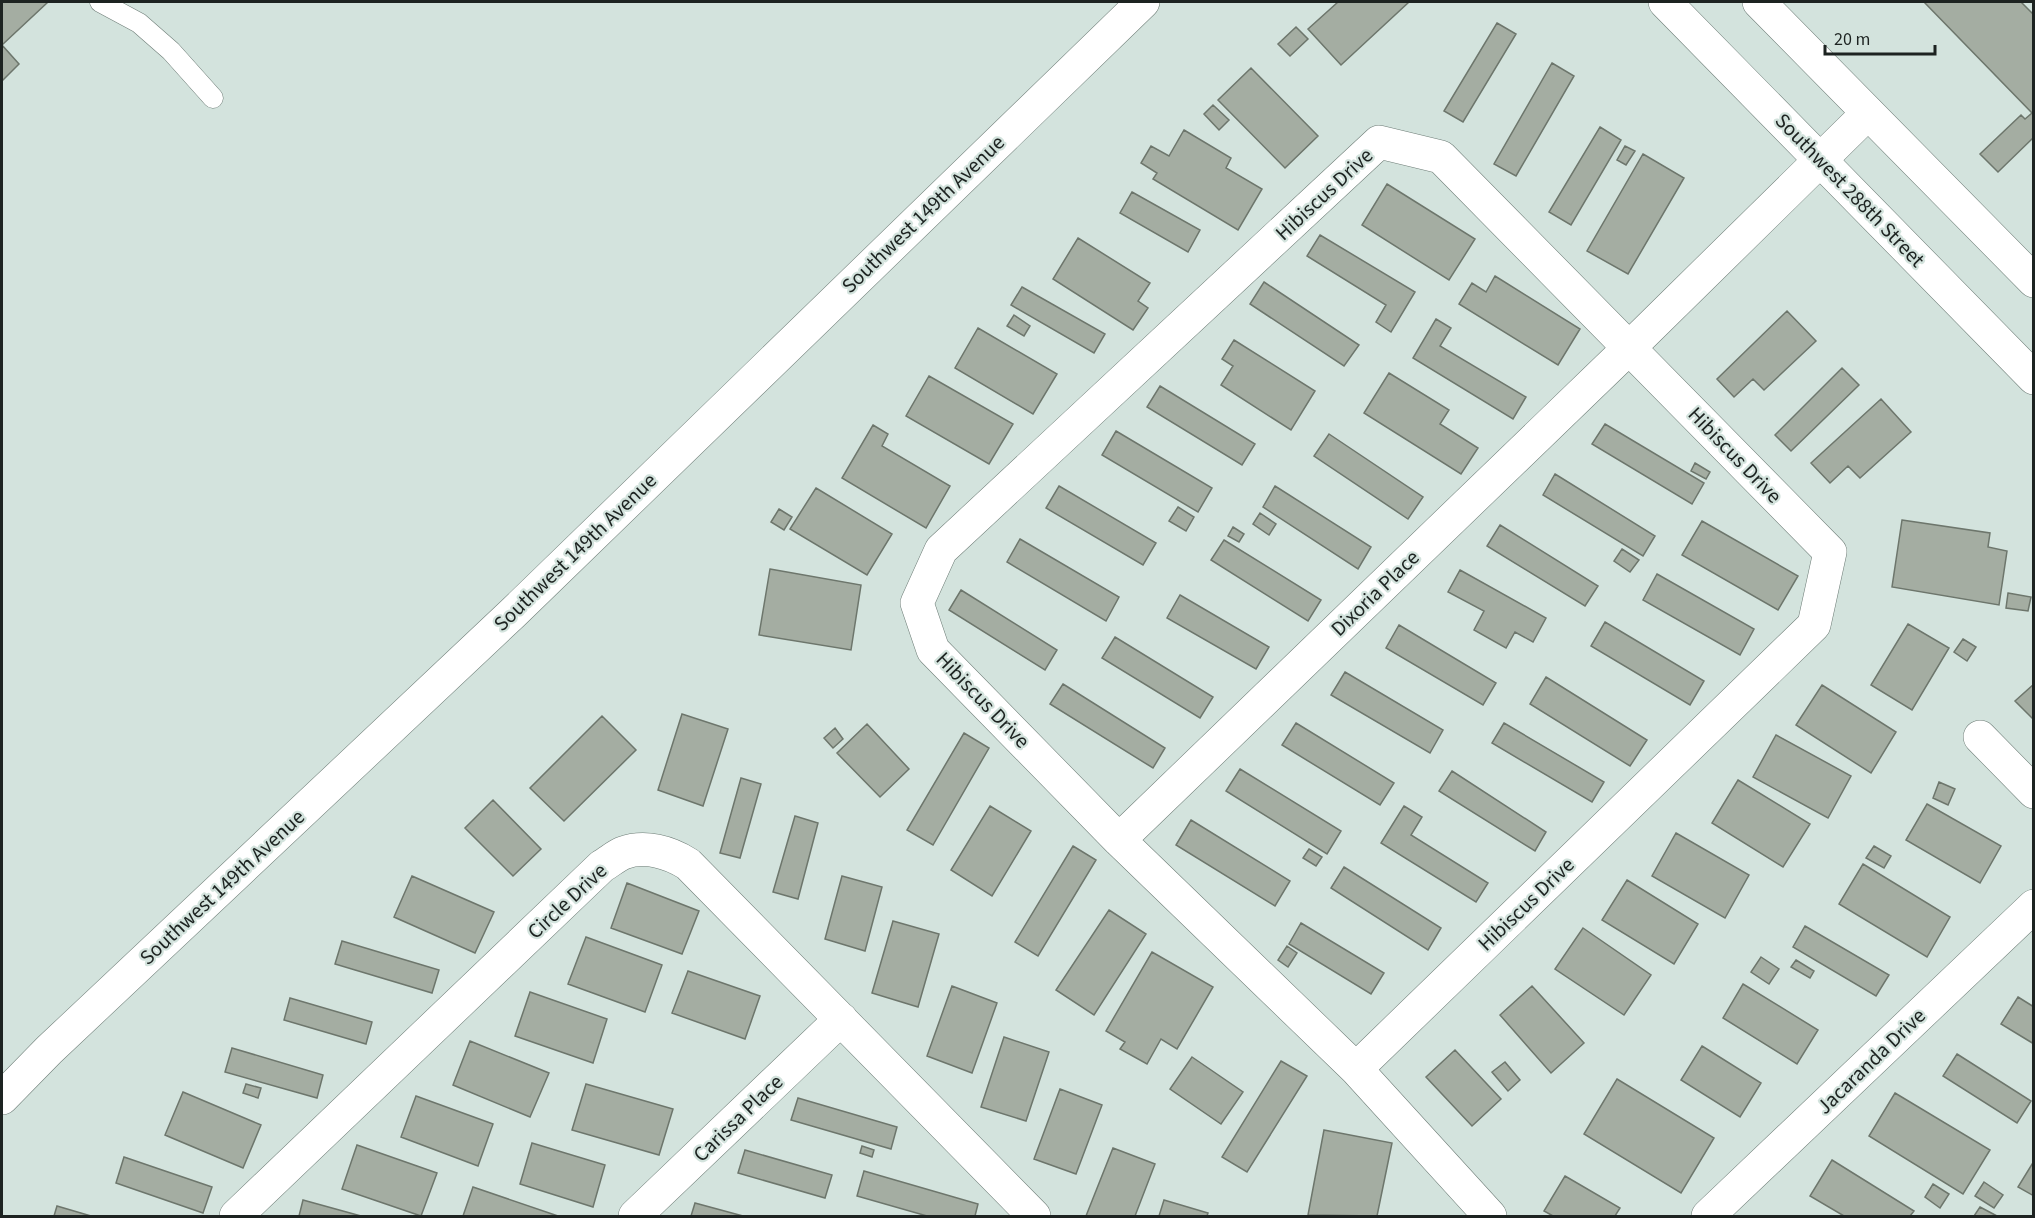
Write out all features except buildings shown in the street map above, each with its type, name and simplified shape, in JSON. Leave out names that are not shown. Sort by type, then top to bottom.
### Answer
[{"type":"street","name":"Southwest 149th Avenue","points":[[2,1098],[513,613],[1143,2]]},
{"type":"street","name":"Southwest 288th Street","points":[[1665,2],[2034,378]]},
{"type":"street","points":[[1759,2],[2034,281]]},
{"type":"street","name":"Dixoria Place","points":[[1119,840],[1630,347],[1868,113]]},
{"type":"street","name":"Hibiscus Drive","points":[[1356,1069],[1815,625],[1830,552],[1442,157],[1379,142],[941,550],[917,603],[933,650],[1119,840],[1356,1069],[1490,1216]]},
{"type":"street","points":[[1980,737],[2034,792]]},
{"type":"street","name":"Circle Drive","points":[[236,1216],[602,866],[624,853],[648,849],[673,854],[688,864],[1034,1216]]},
{"type":"street","name":"Jacaranda Drive","points":[[1708,1216],[2034,906]]},
{"type":"street","name":"Carissa Place","points":[[635,1216],[841,1019]]},
{"type":"lane","points":[[100,2],[138,23],[171,51],[213,98]]}]
